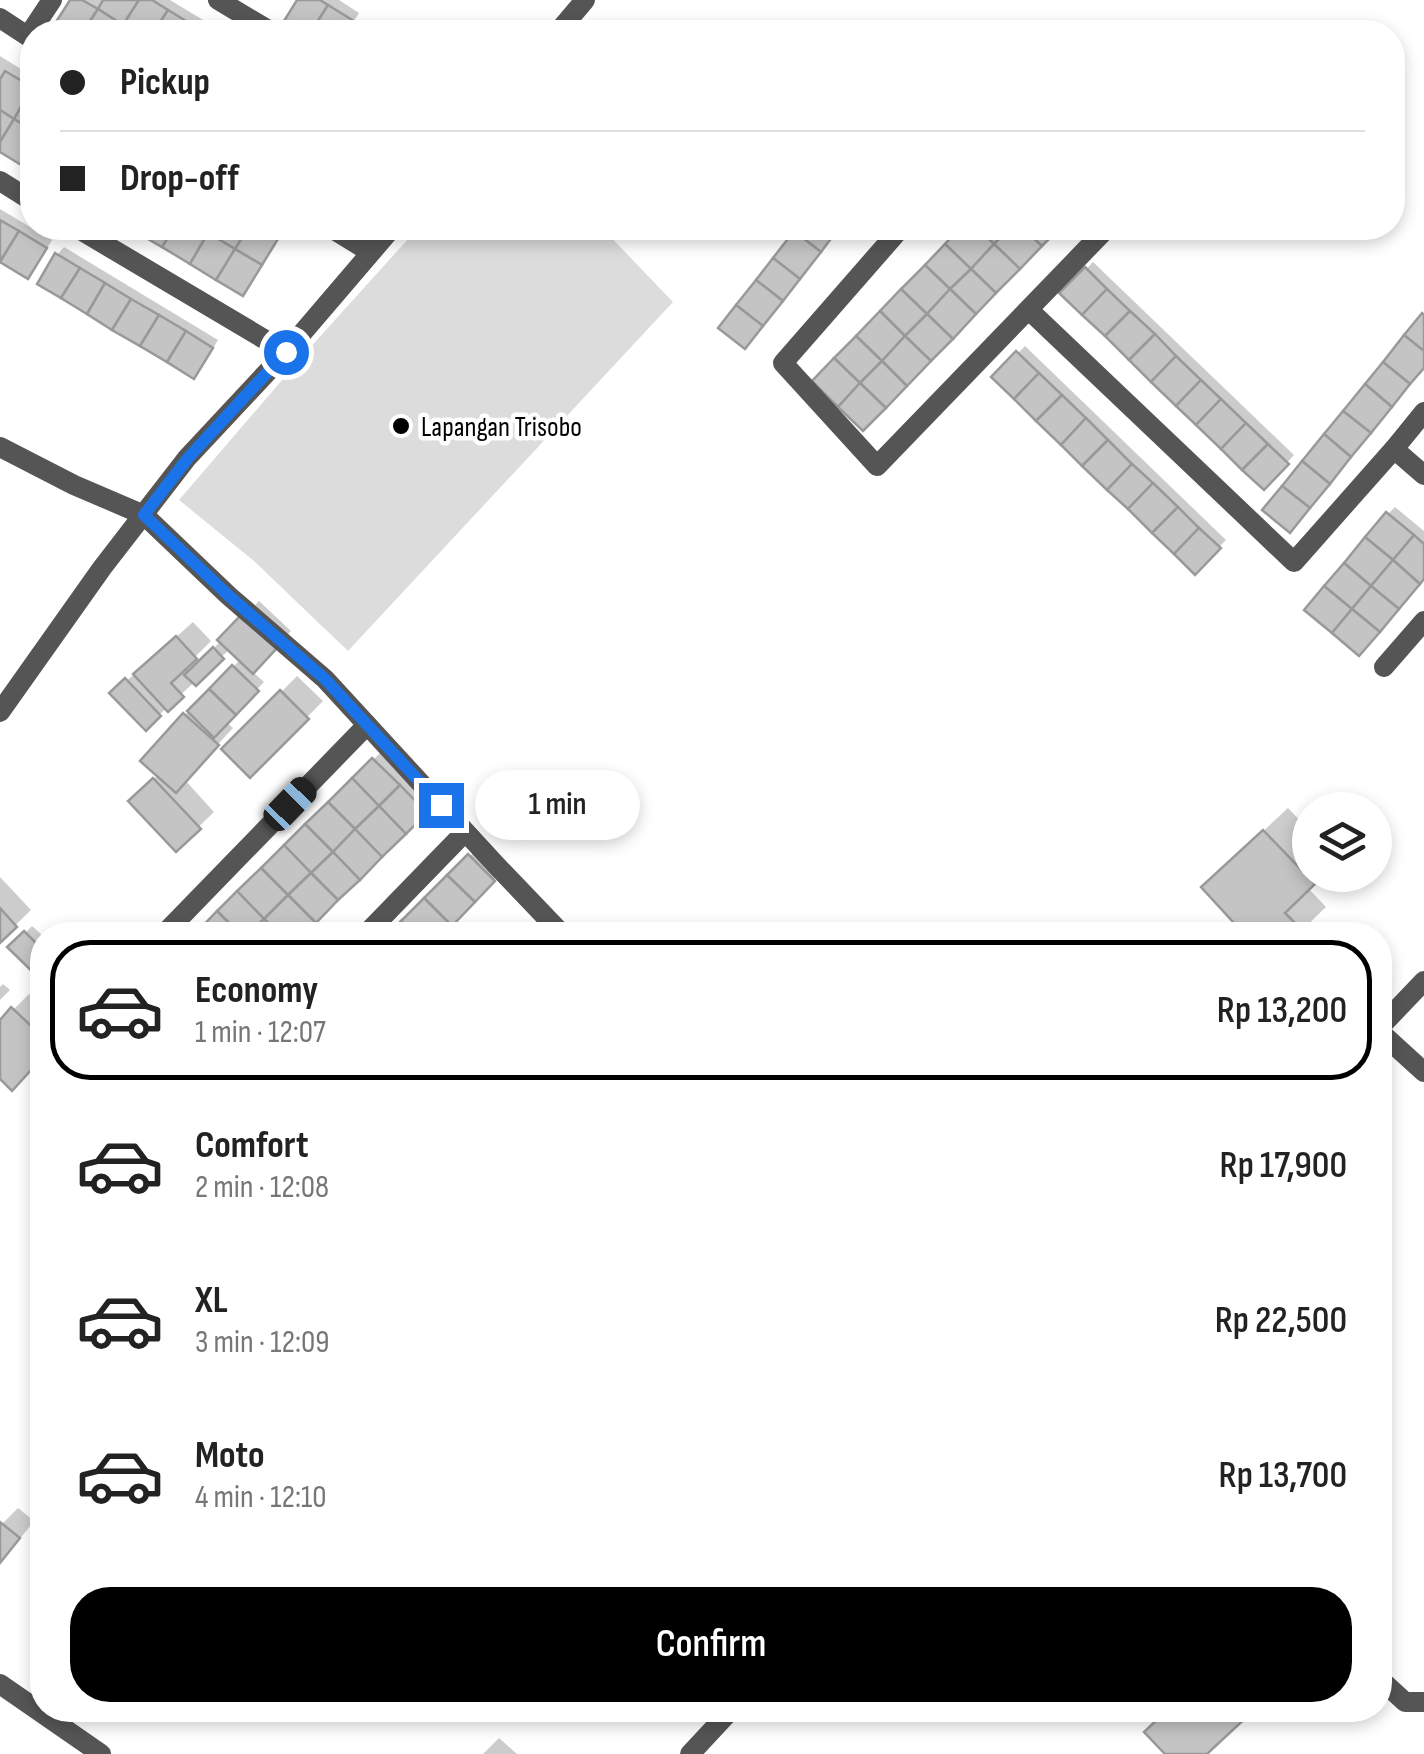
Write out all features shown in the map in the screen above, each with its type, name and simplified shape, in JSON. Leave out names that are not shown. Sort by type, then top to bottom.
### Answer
[{"type":"street","points":[[218,0],[252,20]]},
{"type":"street","points":[[568,20],[585,0]]},
{"type":"street","points":[[98,240],[286,352]]},
{"type":"street","points":[[350,240],[370,252]]},
{"type":"street","points":[[0,712],[102,568],[188,458],[286,352],[381,240]]},
{"type":"street","points":[[891,240],[783,363],[877,466],[1096,240]]},
{"type":"street","points":[[1029,310],[1294,562],[1424,412]]},
{"type":"street","points":[[0,448],[144,515],[325,679],[552,922]]},
{"type":"street","points":[[1394,450],[1424,475]]},
{"type":"street","points":[[1384,667],[1424,621]]},
{"type":"street","points":[[176,922],[367,725]]},
{"type":"street","points":[[378,922],[466,832]]},
{"type":"street","points":[[1392,1016],[1424,981]]},
{"type":"street","points":[[1392,1041],[1424,1072]]},
{"type":"street","points":[[0,1684],[30,1705]]},
{"type":"street","points":[[1392,1690],[1404,1702],[1424,1702]]},
{"type":"street","points":[[55,1722],[102,1754]]},
{"type":"street","points":[[690,1754],[720,1722]]},
{"type":"shaded area","name":"Lapangan Trisobo","points":[[407,240],[614,240],[673,302],[348,651],[254,561],[179,500]]},
{"type":"building","points":[[70,0],[82,0],[98,9],[91,20],[57,20]]},
{"type":"building","points":[[103,0],[139,0],[126,20],[115,20],[98,9]]},
{"type":"building","points":[[139,0],[152,0],[168,10],[162,20],[126,20]]},
{"type":"building","points":[[297,0],[320,0],[328,5],[319,20],[285,20]]},
{"type":"building","points":[[328,5],[352,20],[319,20]]},
{"type":"building","points":[[98,9],[115,20],[91,20]]},
{"type":"building","points":[[168,10],[184,20],[162,20]]},
{"type":"building","points":[[5,71],[20,80],[20,108],[14,119],[0,110],[0,79]]},
{"type":"building","points":[[0,110],[14,119],[0,142]]},
{"type":"building","points":[[14,119],[20,123],[20,164],[0,152],[0,142]]},
{"type":"building","points":[[0,220],[19,231],[0,262]]},
{"type":"building","points":[[19,231],[20,240],[34,240],[47,248],[28,279],[0,262]]},
{"type":"building","points":[[166,240],[204,240],[190,264],[162,247]]},
{"type":"building","points":[[204,240],[220,240],[235,249],[216,280],[190,264]]},
{"type":"building","points":[[220,240],[241,240],[235,249]]},
{"type":"building","points":[[241,240],[277,240],[262,265],[235,249]]},
{"type":"building","points":[[787,240],[806,240],[821,252],[800,279],[773,258]]},
{"type":"building","points":[[806,240],[830,240],[821,252]]},
{"type":"building","points":[[949,240],[990,240],[994,244],[971,269],[945,244]]},
{"type":"building","points":[[998,240],[1036,240],[1042,246],[1020,269],[994,244]]},
{"type":"building","points":[[945,244],[971,269],[950,289],[925,265]]},
{"type":"building","points":[[994,244],[1020,269],[996,293],[971,269]]},
{"type":"building","points":[[235,249],[262,265],[243,296],[216,280]]},
{"type":"building","points":[[55,253],[80,268],[61,298],[37,284]]},
{"type":"building","points":[[773,258],[800,279],[783,301],[756,280]]},
{"type":"building","points":[[925,265],[950,289],[927,314],[901,289]]},
{"type":"building","points":[[1085,267],[1107,289],[1082,315],[1059,293]]},
{"type":"building","points":[[80,268],[105,283],[87,314],[61,298]]},
{"type":"building","points":[[971,269],[996,293],[976,314],[950,289]]},
{"type":"building","points":[[756,280],[783,301],[763,326],[736,305]]},
{"type":"building","points":[[105,283],[131,299],[112,330],[87,314]]},
{"type":"building","points":[[901,289],[927,314],[905,336],[880,311]]},
{"type":"building","points":[[950,289],[976,314],[953,339],[927,314]]},
{"type":"building","points":[[1107,289],[1130,311],[1105,336],[1082,315]]},
{"type":"building","points":[[131,299],[159,315],[140,346],[112,330]]},
{"type":"building","points":[[736,305],[763,326],[745,349],[718,328]]},
{"type":"building","points":[[880,311],[905,336],[882,361],[856,336]]},
{"type":"building","points":[[1130,311],[1155,334],[1129,360],[1105,336]]},
{"type":"building","points":[[927,314],[953,339],[931,361],[905,336]]},
{"type":"building","points":[[159,315],[186,331],[167,362],[140,346]]},
{"type":"building","points":[[1424,315],[1424,351],[1404,335]]},
{"type":"building","points":[[186,331],[213,348],[194,379],[167,362]]},
{"type":"building","points":[[1155,334],[1176,356],[1151,382],[1129,360]]},
{"type":"building","points":[[1404,335],[1424,351],[1424,368],[1410,384],[1383,362]]},
{"type":"building","points":[[856,336],[882,361],[860,383],[834,358]]},
{"type":"building","points":[[905,336],[931,361],[907,386],[882,361]]},
{"type":"building","points":[[1016,351],[1039,373],[1014,399],[991,377]]},
{"type":"building","points":[[1176,356],[1201,380],[1176,406],[1151,382]]},
{"type":"building","points":[[834,358],[860,383],[838,407],[812,381]]},
{"type":"building","points":[[882,361],[907,386],[886,408],[860,383]]},
{"type":"building","points":[[1383,362],[1410,384],[1392,407],[1365,384]]},
{"type":"building","points":[[1039,373],[1062,395],[1036,421],[1014,399]]},
{"type":"building","points":[[1201,380],[1221,399],[1196,425],[1176,406]]},
{"type":"building","points":[[860,383],[886,408],[863,431],[838,407]]},
{"type":"building","points":[[1365,384],[1392,407],[1371,433],[1343,411]]},
{"type":"building","points":[[1062,395],[1086,418],[1061,445],[1036,421]]},
{"type":"building","points":[[1221,399],[1246,423],[1221,449],[1196,425]]},
{"type":"building","points":[[1343,411],[1371,433],[1351,457],[1324,434]]},
{"type":"building","points":[[1086,418],[1108,440],[1082,466],[1061,445]]},
{"type":"building","points":[[1246,423],[1268,444],[1242,470],[1221,449]]},
{"type":"building","points":[[1324,434],[1351,457],[1330,484],[1302,461]]},
{"type":"building","points":[[1108,440],[1132,464],[1107,490],[1082,466]]},
{"type":"building","points":[[1268,444],[1289,464],[1264,490],[1242,470]]},
{"type":"building","points":[[1302,461],[1330,484],[1310,508],[1282,486]]},
{"type":"building","points":[[1132,464],[1153,483],[1128,509],[1107,490]]},
{"type":"building","points":[[1153,483],[1178,507],[1152,533],[1128,509]]},
{"type":"building","points":[[1282,486],[1310,508],[1290,533],[1262,510]]},
{"type":"building","points":[[1178,507],[1199,528],[1174,554],[1152,533]]},
{"type":"building","points":[[1386,512],[1414,535],[1393,560],[1365,537]]},
{"type":"building","points":[[1199,528],[1221,548],[1195,575],[1174,554]]},
{"type":"building","points":[[1414,535],[1424,544],[1424,579],[1420,584],[1393,560]]},
{"type":"building","points":[[1365,537],[1393,560],[1371,586],[1344,563]]},
{"type":"building","points":[[1393,560],[1420,584],[1399,609],[1371,586]]},
{"type":"building","points":[[1344,563],[1371,586],[1352,609],[1324,586]]},
{"type":"building","points":[[1324,586],[1352,609],[1332,633],[1304,610]]},
{"type":"building","points":[[1371,586],[1399,609],[1380,632],[1352,609]]},
{"type":"building","points":[[1352,609],[1380,632],[1359,656],[1332,633]]},
{"type":"building","points":[[241,615],[277,648],[253,674],[217,640]]},
{"type":"building","points":[[176,636],[197,659],[171,683],[184,697],[168,712],[133,674]]},
{"type":"building","points":[[213,647],[224,659],[196,686],[184,675]]},
{"type":"building","points":[[232,665],[259,691],[236,715],[209,689]]},
{"type":"building","points":[[125,678],[161,716],[146,731],[109,693]]},
{"type":"building","points":[[209,689],[236,715],[214,738],[187,711]]},
{"type":"building","points":[[280,690],[309,719],[250,778],[221,749]]},
{"type":"building","points":[[183,713],[219,745],[176,793],[140,761]]},
{"type":"building","points":[[372,758],[400,785],[379,806],[352,778]]},
{"type":"building","points":[[153,778],[201,829],[176,852],[128,801]]},
{"type":"building","points":[[352,778],[379,806],[355,829],[328,802]]},
{"type":"building","points":[[400,785],[427,813],[406,834],[379,806]]},
{"type":"building","points":[[328,802],[355,829],[333,852],[305,824]]},
{"type":"building","points":[[379,806],[406,834],[382,857],[355,829]]},
{"type":"building","points":[[305,824],[333,852],[311,873],[284,845]]},
{"type":"building","points":[[355,829],[382,857],[360,880],[333,852]]},
{"type":"building","points":[[1263,830],[1292,860],[1292,892],[1307,892],[1285,913],[1294,922],[1233,922],[1201,887]]},
{"type":"building","points":[[284,845],[311,873],[288,895],[261,868]]},
{"type":"building","points":[[333,852],[360,880],[338,900],[311,873]]},
{"type":"building","points":[[468,854],[495,881],[475,902],[447,875]]},
{"type":"building","points":[[261,868],[288,895],[264,919],[237,891]]},
{"type":"building","points":[[311,873],[338,900],[315,922],[288,895]]},
{"type":"building","points":[[447,875],[475,902],[456,922],[448,922],[424,898]]},
{"type":"building","points":[[237,891],[264,919],[228,922],[217,911]]},
{"type":"building","points":[[288,895],[315,922],[267,922],[264,919]]},
{"type":"building","points":[[424,898],[448,922],[402,922]]},
{"type":"building","points":[[0,908],[17,927],[0,943]]},
{"type":"building","points":[[217,911],[228,922],[206,922]]},
{"type":"building","points":[[24,931],[30,937],[30,969],[7,947]]},
{"type":"building","points":[[11,1007],[30,1025],[30,1071],[12,1091],[0,1079],[0,1020]]},
{"type":"building","points":[[0,1522],[20,1538],[0,1563]]},
{"type":"building","points":[[1154,1722],[1241,1722],[1207,1754],[1165,1754],[1144,1732]]},
{"type":"place","name":"Lapangan Trisobo","points":[[401,426]]},
{"type":"route","points":[[286,352],[188,458],[144,515],[325,679],[441,805]]}]
